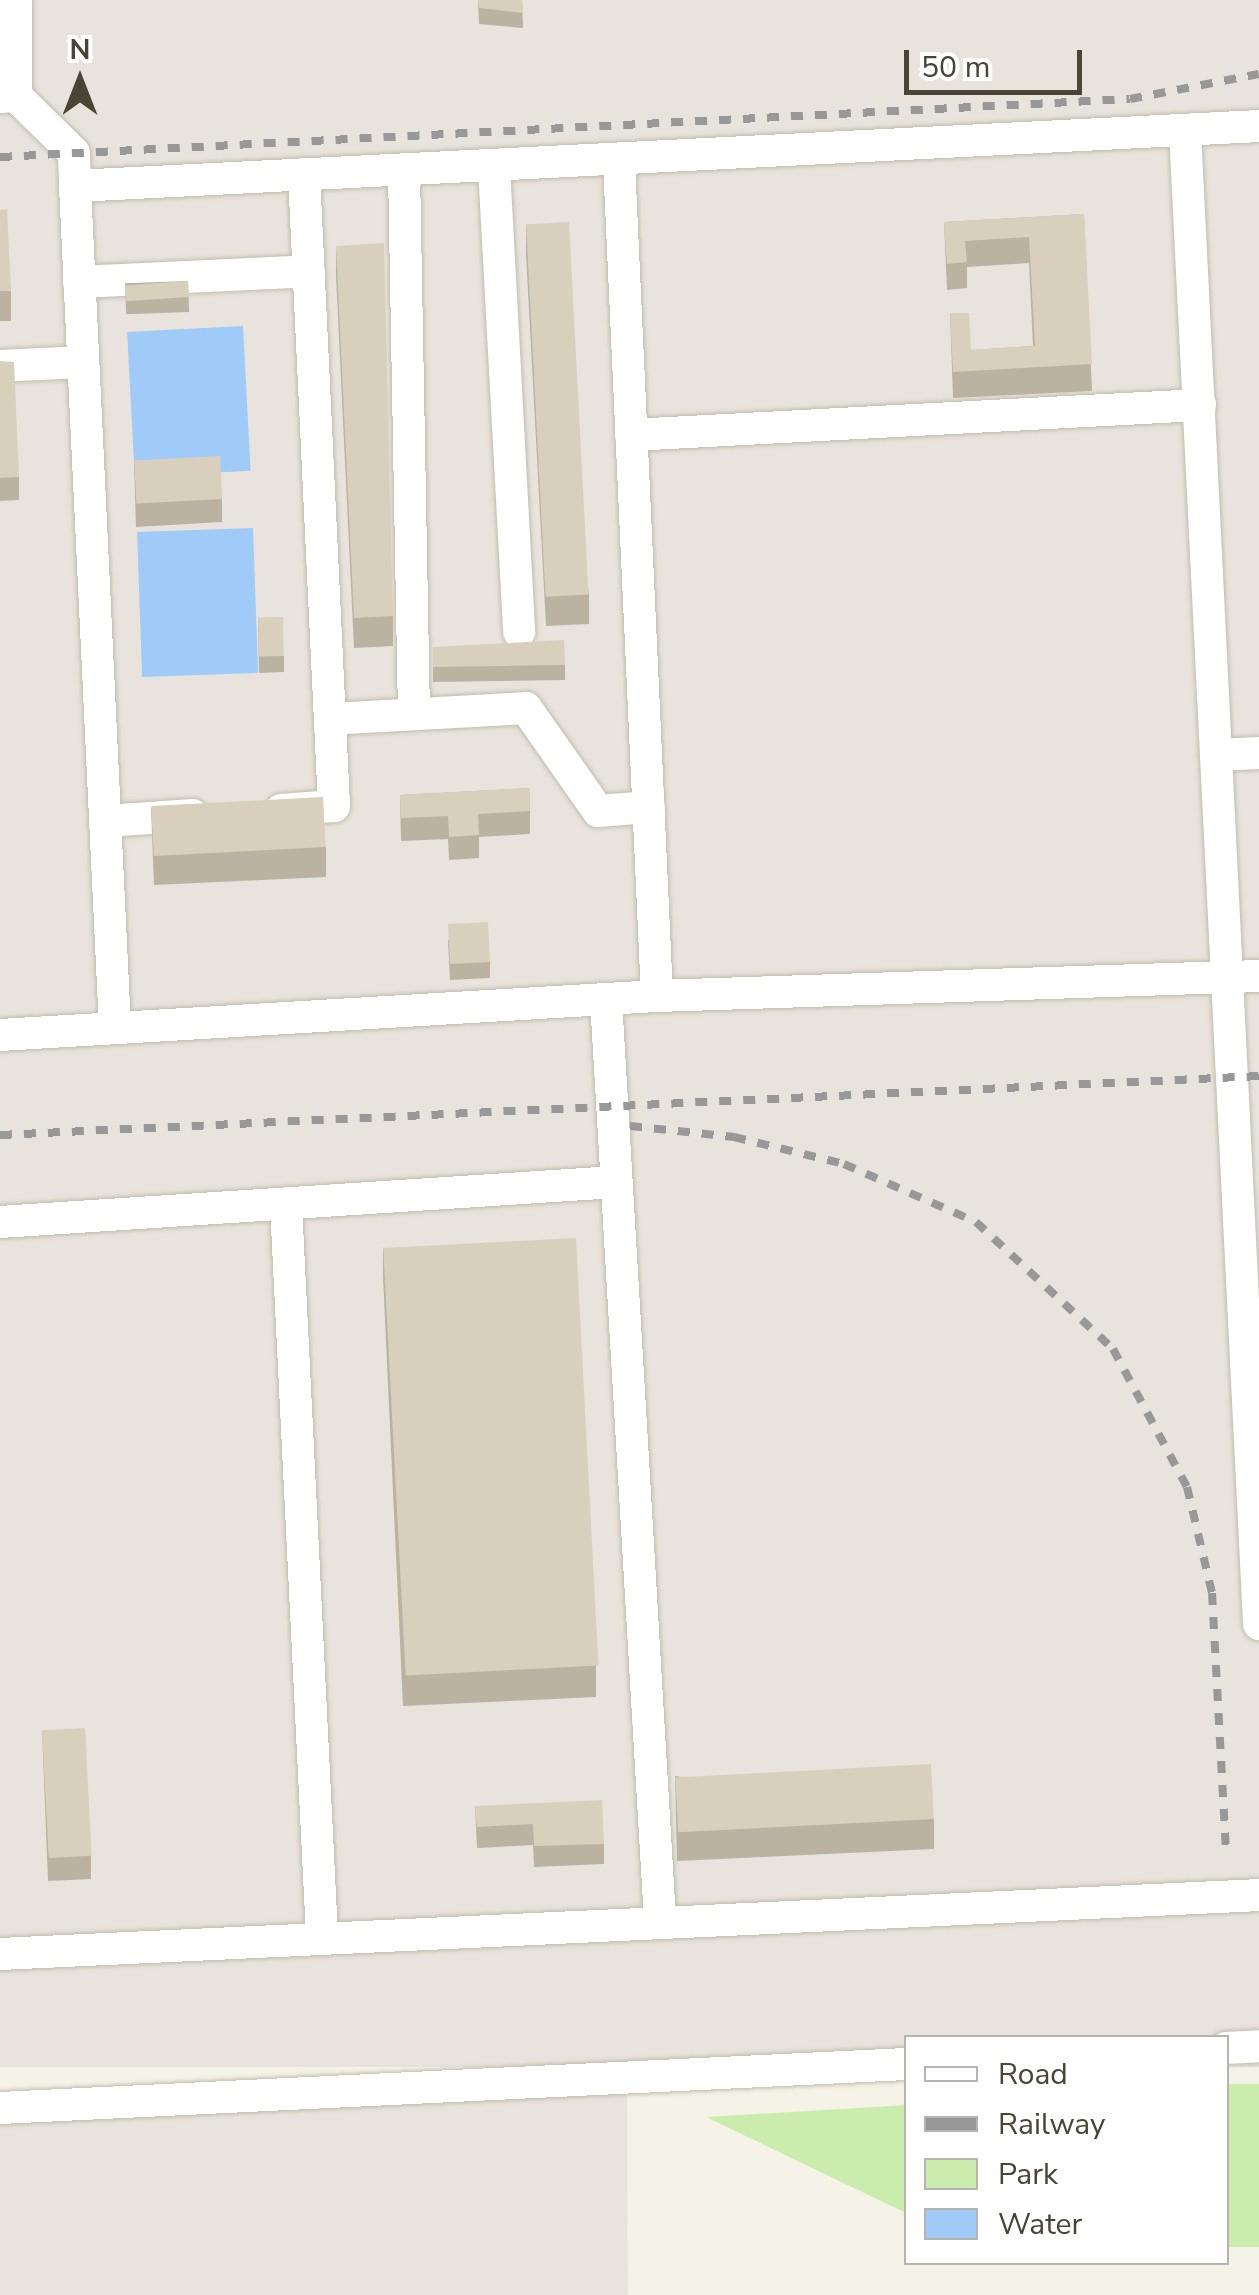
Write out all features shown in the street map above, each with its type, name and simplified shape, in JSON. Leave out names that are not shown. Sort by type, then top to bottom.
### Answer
[{"type":"street","points":[[16,0],[8,96],[74,153],[115,1028]]},
{"type":"street","points":[[75,186],[619,162],[1259,126]]},
{"type":"street","points":[[1186,131],[1225,978],[1250,1253],[1259,1624]]},
{"type":"street","points":[[619,162],[657,996]]},
{"type":"street","points":[[494,167],[520,632]]},
{"type":"street","points":[[404,170],[414,714]]},
{"type":"street","points":[[106,821],[334,806],[304,174]]},
{"type":"street","points":[[79,282],[309,271]]},
{"type":"street","points":[[0,366],[83,362]]},
{"type":"street","points":[[632,435],[1200,405]]},
{"type":"street","points":[[330,718],[526,708],[598,811],[648,807]]},
{"type":"street","points":[[1216,755],[1259,752]]},
{"type":"street","points":[[0,1034],[657,996],[1259,976]]},
{"type":"street","points":[[606,1000],[660,1920]]},
{"type":"street","points":[[0,1222],[616,1182]]},
{"type":"street","points":[[286,1205],[322,1937]]},
{"type":"street","points":[[0,1954],[660,1920],[1259,1895]]},
{"type":"street","points":[[1229,2048],[1259,2046]]},
{"type":"street","points":[[0,2108],[904,2064]]},
{"type":"shaded area","points":[[0,0],[1259,0],[1259,2067],[1229,2067],[1229,2035],[904,2035],[904,2067],[0,2067]]},
{"type":"shaded area","points":[[627,2090],[628,2295],[0,2295],[0,2121]]},
{"type":"green space","points":[[1229,2084],[1259,2084],[1259,2247],[1229,2247]]},
{"type":"green space","points":[[904,2105],[904,2212],[706,2117]]},
{"type":"water","points":[[243,326],[251,471],[135,477],[127,332]]},
{"type":"water","points":[[253,528],[258,673],[142,677],[137,532]]},
{"type":"building","points":[[478,0],[522,0],[523,13],[479,8]]},
{"type":"building","points":[[7,209],[11,291],[0,291],[0,210]]},
{"type":"building","points":[[1084,214],[1092,364],[953,372],[950,313],[969,313],[971,350],[1035,346],[1029,237],[965,241],[967,262],[947,264],[944,222]]},
{"type":"building","points":[[569,222],[589,594],[546,597],[526,224]]},
{"type":"building","points":[[384,243],[393,616],[354,618],[336,246]]},
{"type":"building","points":[[188,281],[189,297],[126,301],[125,285]]},
{"type":"building","points":[[0,361],[14,362],[19,477],[0,478]]},
{"type":"building","points":[[220,456],[222,499],[136,503],[134,461]]},
{"type":"building","points":[[258,617],[283,617],[284,656],[259,656]]},
{"type":"building","points":[[564,640],[565,665],[433,667],[433,647]]},
{"type":"building","points":[[530,788],[530,811],[478,814],[479,835],[449,837],[448,816],[401,818],[400,795]]},
{"type":"building","points":[[323,797],[326,847],[154,856],[151,806]]},
{"type":"building","points":[[488,922],[490,962],[450,964],[448,924]]},
{"type":"building","points":[[576,1238],[598,1665],[406,1676],[383,1248]]},
{"type":"building","points":[[85,1728],[92,1856],[49,1858],[42,1730]]},
{"type":"building","points":[[931,1764],[934,1819],[678,1832],[675,1777]]},
{"type":"building","points":[[602,1800],[604,1844],[534,1846],[533,1824],[477,1827],[475,1806]]},
{"type":"railway","points":[[0,157],[1130,99],[1259,74]]},
{"type":"railway","points":[[0,1135],[1259,1076]]},
{"type":"railway","points":[[630,1126],[734,1137],[844,1164],[976,1222],[1113,1349],[1187,1487],[1212,1593],[1226,1850]]}]
